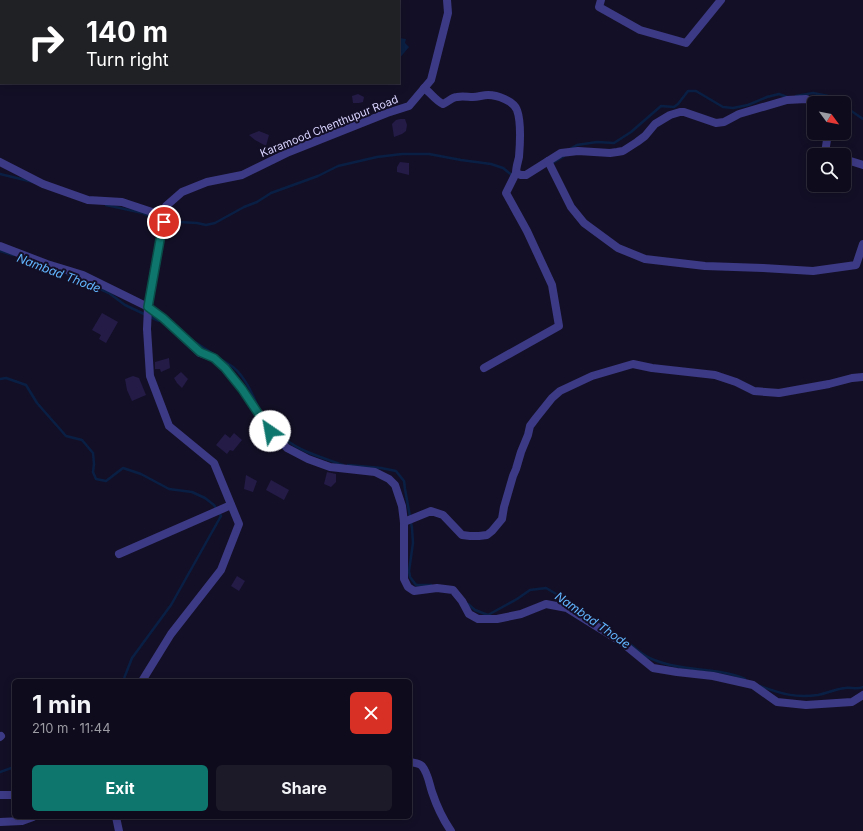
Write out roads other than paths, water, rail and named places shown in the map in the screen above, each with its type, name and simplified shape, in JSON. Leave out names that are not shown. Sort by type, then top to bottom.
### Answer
[{"type":"street","name":"Karamood Chenthupur Road","points":[[143,679],[171,634],[221,570],[239,524],[214,463],[169,426],[150,376],[147,329],[148,309],[160,240],[164,226],[166,206],[182,192],[207,182],[242,175],[289,152],[387,113],[409,106],[431,80],[448,13],[447,0]]},
{"type":"street","points":[[601,0],[599,7],[640,30],[686,43],[721,0]]},
{"type":"street","points":[[424,88],[443,104],[457,96],[473,97],[487,95],[501,98],[510,102],[518,110],[520,141],[518,163],[516,173],[506,193],[528,231],[552,285],[559,326],[484,368]]},
{"type":"street","points":[[516,173],[526,175],[561,153],[578,151],[610,153],[623,151],[645,136],[655,124],[670,114],[680,112],[716,124],[724,122],[739,114],[787,100],[807,99]]},
{"type":"street","points":[[548,161],[571,207],[584,224],[618,248],[645,259],[705,266],[814,271],[856,265],[863,244]]},
{"type":"street","points":[[851,161],[863,165]]},
{"type":"street","points":[[0,162],[43,184],[88,200],[122,202],[164,219]]},
{"type":"street","points":[[0,246],[47,264],[83,275],[163,318],[200,352],[214,358],[225,368],[242,389],[270,431],[287,448],[308,459],[330,467],[375,472],[389,479],[395,485],[402,506],[404,522],[404,579],[408,587],[414,591],[437,588],[454,590],[469,614],[478,619],[497,619],[521,614],[546,604],[567,608],[620,641],[653,668],[713,676],[753,685],[777,702],[806,705],[852,702],[863,695]]},
{"type":"street","points":[[404,522],[431,511],[443,515],[462,535],[487,535],[502,519],[507,495],[530,426],[552,398],[560,391],[592,376],[633,364],[652,368],[715,375],[736,382],[754,391],[779,393],[863,377]]},
{"type":"street","points":[[119,554],[231,505]]},
{"type":"street","points":[[412,762],[420,764],[427,774],[432,794],[451,831]]},
{"type":"street","points":[[0,795],[12,795]]},
{"type":"street","points":[[0,822],[22,821],[28,819]]},
{"type":"street","points":[[116,819],[119,831]]},
{"type":"water","points":[[400,38],[406,39],[405,43],[409,47],[400,58]]},
{"type":"waterway","points":[[570,149],[577,145],[597,142],[614,143],[631,132],[661,106],[674,107],[688,91],[696,91],[723,107],[733,108],[748,105],[779,94],[787,97]]},
{"type":"waterway","points":[[796,96],[813,93],[828,96]]},
{"type":"waterway","points":[[851,111],[863,119]]},
{"type":"waterway","points":[[167,222],[197,223],[206,225],[215,223],[244,207],[257,202],[271,193],[318,176],[338,166],[377,157],[402,154],[429,154],[491,164],[503,168],[513,176]]},
{"type":"waterway","points":[[551,164],[564,156]]},
{"type":"waterway","points":[[0,174],[33,182]]},
{"type":"waterway","points":[[106,205],[143,213],[162,222]]},
{"type":"waterway","name":"Nambad Thode","points":[[0,251],[13,255]]},
{"type":"waterway","name":"Nambad Thode","points":[[67,274],[109,293],[125,305],[159,321]]},
{"type":"waterway","name":"Nambad Thode","points":[[192,340],[215,355]]},
{"type":"waterway","name":"Nambad Thode","points":[[222,360],[233,367],[245,380],[258,407]]},
{"type":"waterway","points":[[0,379],[6,378],[26,385],[37,403],[66,436],[82,440],[93,453],[93,472],[96,479],[106,481],[123,468],[141,474],[169,489],[192,492],[205,498],[214,505],[221,516],[171,605],[132,658],[124,679]]},
{"type":"waterway","name":"Nambad Thode","points":[[269,423],[285,439],[298,448],[343,465]]},
{"type":"waterway","name":"Nambad Thode","points":[[348,465],[396,471],[404,481],[413,543],[409,571],[410,577],[416,585],[431,585]]},
{"type":"waterway","name":"Nambad Thode","points":[[468,604],[475,610],[488,615],[530,590],[546,588],[563,598],[582,613]]},
{"type":"waterway","name":"Nambad Thode","points":[[586,616],[601,622],[616,634]]},
{"type":"waterway","name":"Nambad Thode","points":[[623,639],[644,655],[657,661],[679,667],[734,675],[745,679]]},
{"type":"waterway","name":"Nambad Thode","points":[[760,686],[795,696],[818,695],[838,689],[863,687]]},
{"type":"waterway","points":[[0,772],[12,768]]}]
